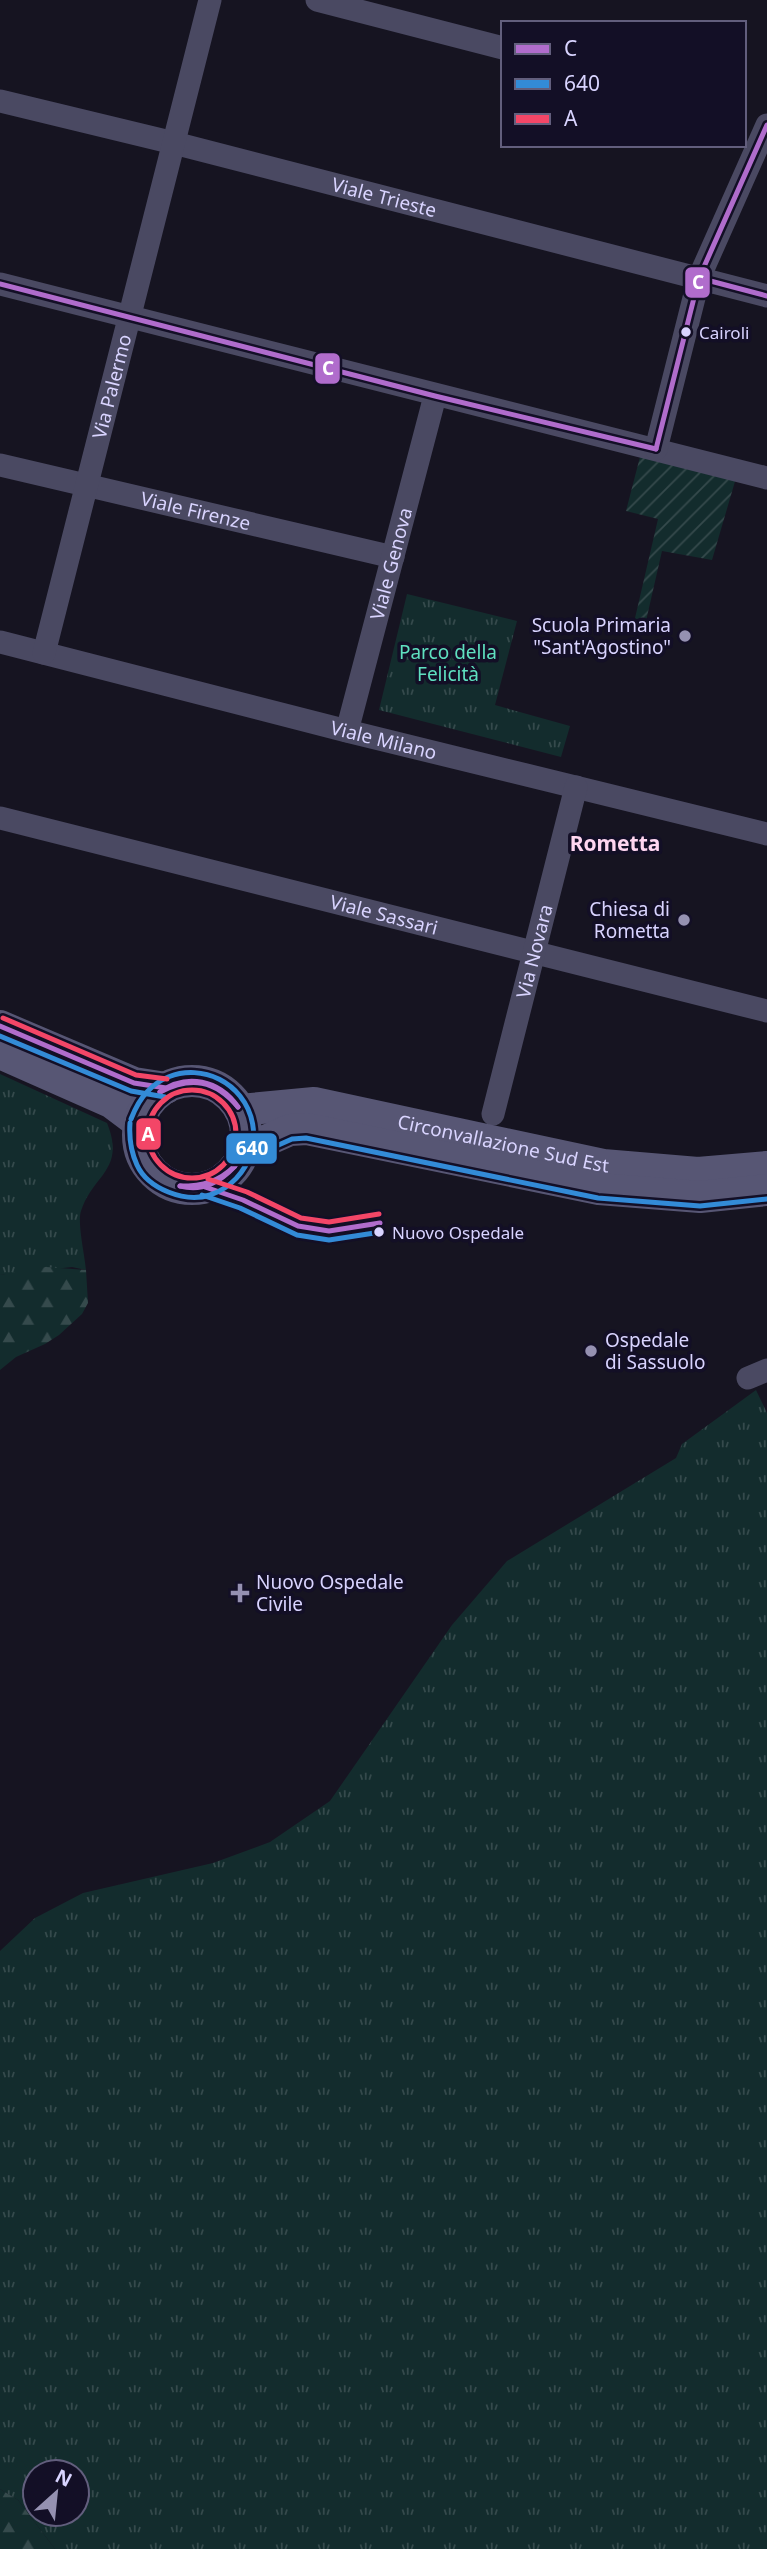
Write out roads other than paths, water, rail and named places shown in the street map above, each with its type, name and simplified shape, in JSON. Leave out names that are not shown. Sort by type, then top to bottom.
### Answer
[{"type":"main road","points":[[0,1026],[134,1083],[166,1088]]},
{"type":"main road","points":[[0,1053],[111,1102],[139,1123],[154,1097],[166,1088],[186,1081],[208,1083],[226,1093],[240,1110],[246,1130],[243,1151]]},
{"type":"main road","name":"Circonvallazione Sud Est","points":[[240,1110],[314,1103],[603,1165],[698,1173],[767,1167]]},
{"type":"main road","name":"Circonvallazione Sud Est","points":[[139,1123],[139,1141],[145,1160],[159,1177],[181,1187],[205,1187],[218,1182],[229,1174],[243,1151],[290,1130],[307,1129],[599,1189],[700,1197],[767,1191]]},
{"type":"street","name":"Via Palermo","points":[[44,653],[211,0]]},
{"type":"street","points":[[317,0],[501,47]]},
{"type":"street","name":"Viale Trieste","points":[[0,101],[174,143],[767,296]]},
{"type":"street","points":[[656,449],[699,278],[757,133]]},
{"type":"street","points":[[0,284],[767,478]]},
{"type":"street","name":"Viale Genova","points":[[346,731],[435,396]]},
{"type":"street","name":"Viale Firenze","points":[[0,465],[393,557]]},
{"type":"street","name":"Viale Milano","points":[[0,642],[346,731],[767,834]]},
{"type":"street","name":"Via Novara","points":[[494,1114],[576,787]]},
{"type":"street","name":"Viale Sassari","points":[[0,818],[767,1011]]},
{"type":"place","name":"Cairoli","points":[[686,332]]},
{"type":"place","name":"Scuola Primaria \"Sant'Agostino\"","points":[[685,636]]},
{"type":"place","name":"Chiesa di Rometta","points":[[684,920]]},
{"type":"place","name":"Nuovo Ospedale","points":[[379,1232]]},
{"type":"place","name":"Ospedale di Sassuolo","points":[[591,1351]]},
{"type":"place","name":"Nuovo Ospedale Civile","points":[[240,1593]]},
{"type":"district","name":"Rometta","points":[[615,843]]},
{"type":"park label","name":"Parco della Felicità","points":[[448,663]]}]
